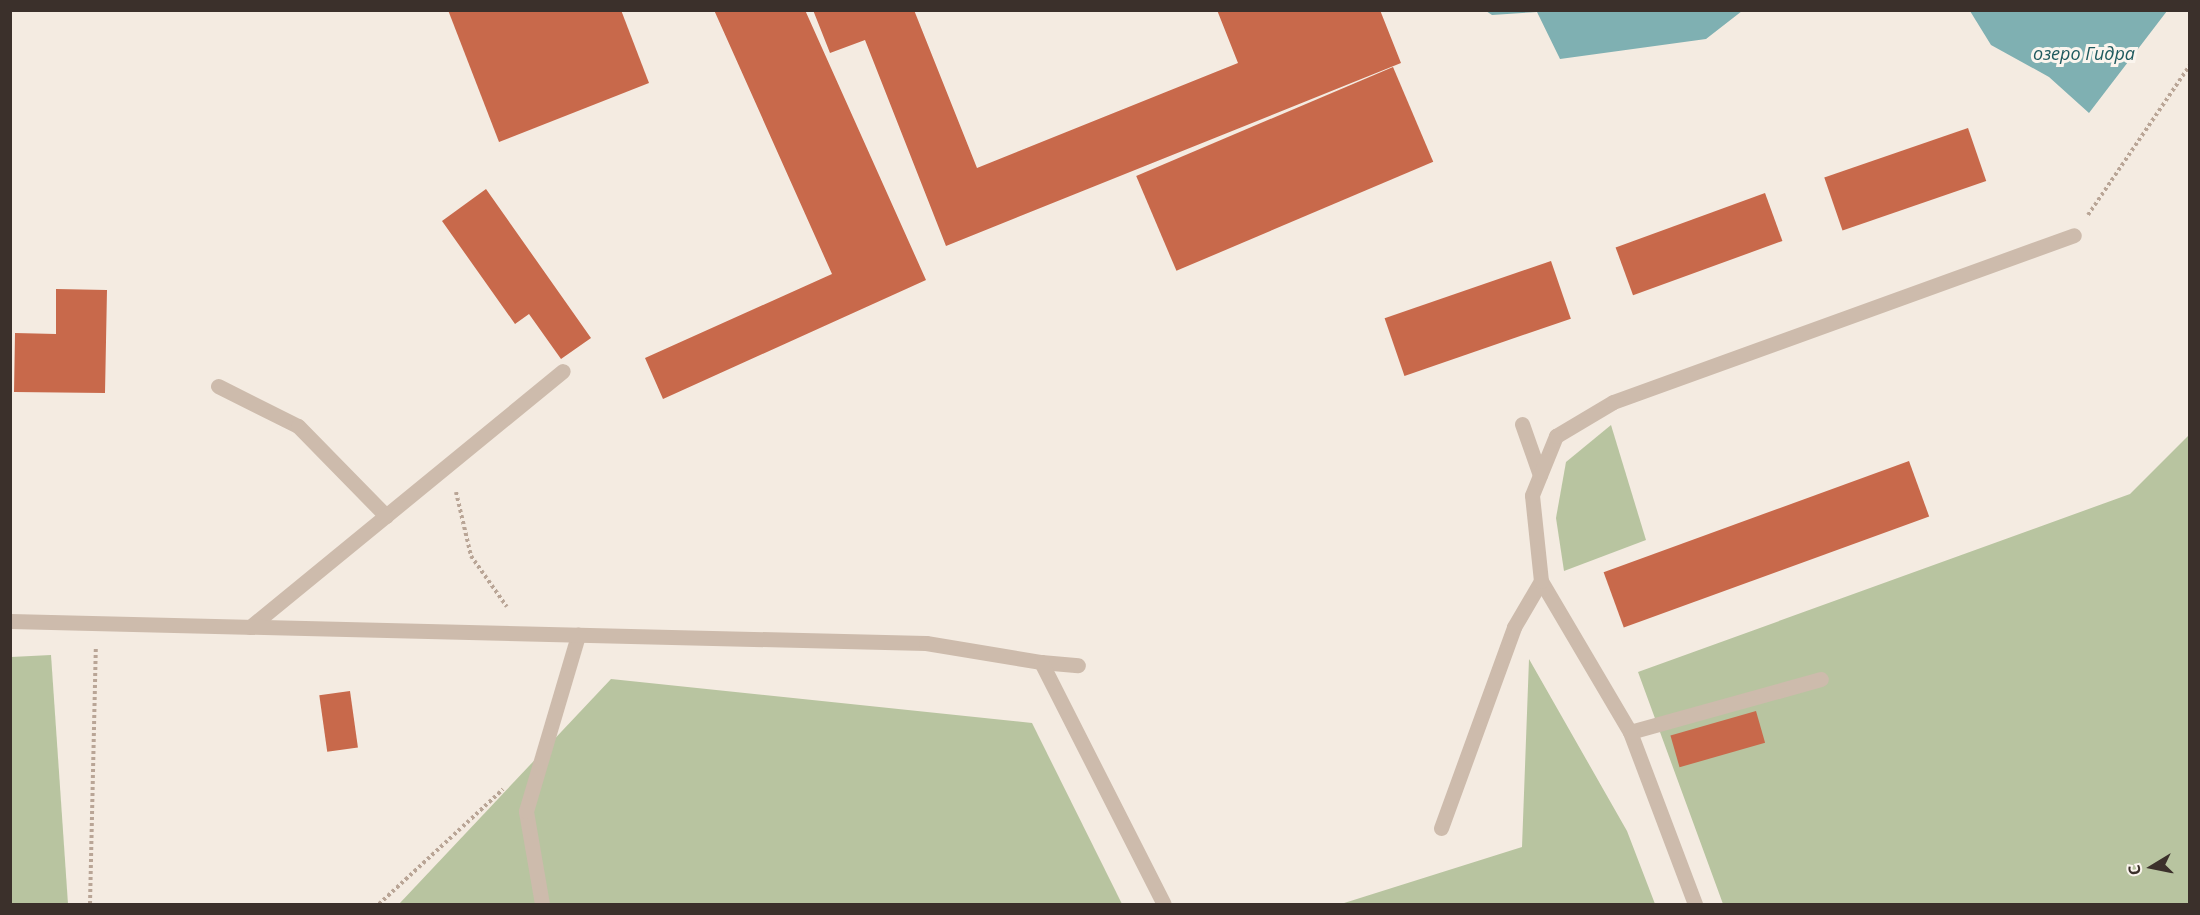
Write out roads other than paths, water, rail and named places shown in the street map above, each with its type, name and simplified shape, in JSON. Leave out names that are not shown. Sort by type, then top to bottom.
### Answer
[{"type":"street","points":[[1695,904],[1630,732],[1541,581],[1532,495],[1556,436],[1613,402],[2074,235]]},
{"type":"street","points":[[250,627],[563,371]]},
{"type":"street","points":[[218,386],[297,426],[386,516]]},
{"type":"street","points":[[1522,424],[1540,475]]},
{"type":"street","points":[[1441,828],[1514,627],[1541,581]]},
{"type":"street","points":[[10,621],[926,643],[1041,662],[1078,665]]},
{"type":"street","points":[[542,904],[526,811],[578,635]]},
{"type":"street","points":[[1041,662],[1164,904]]},
{"type":"street","points":[[1630,732],[1821,679]]},
{"type":"water","points":[[1486,11],[1742,11],[1706,39],[1560,59],[1537,12],[1492,15]]},
{"type":"water","name":"озеро Гидра","points":[[1970,11],[2167,11],[2089,113],[2049,77],[1991,45]]}]
